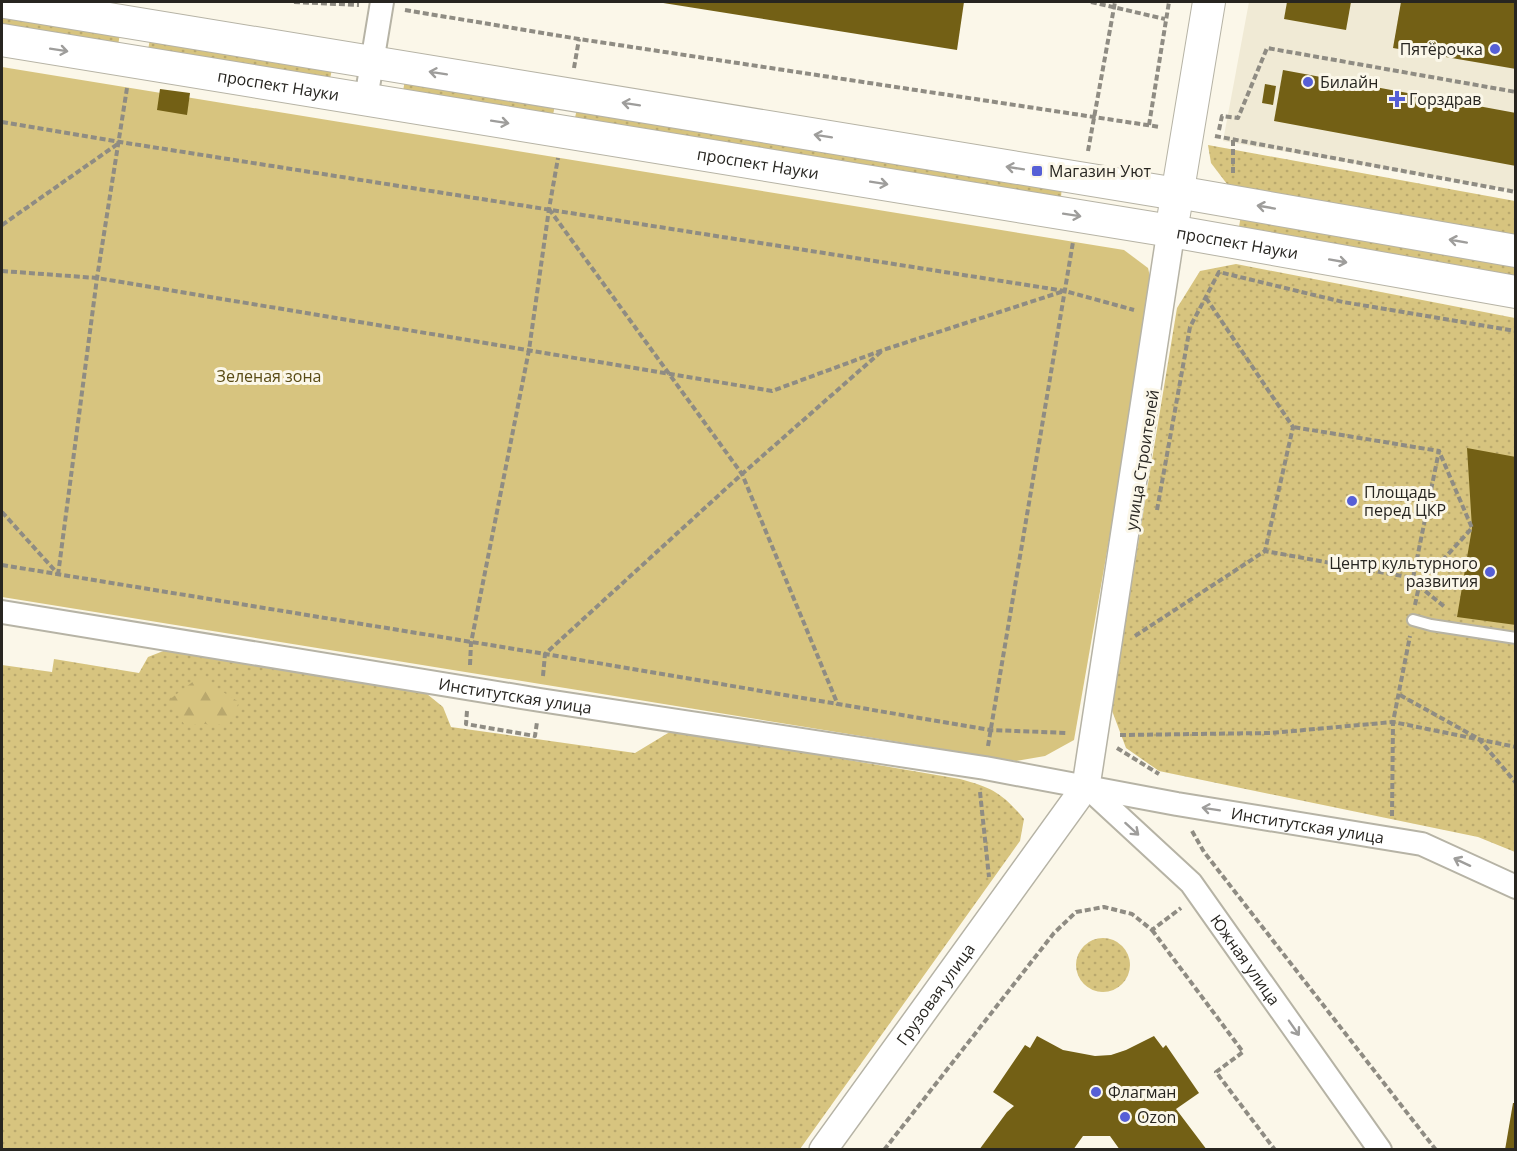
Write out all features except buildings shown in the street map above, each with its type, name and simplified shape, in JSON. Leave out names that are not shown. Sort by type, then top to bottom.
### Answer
[{"type":"main road","points":[[5,2],[1084,178],[1515,251]]},
{"type":"main road","name":"улица Строителей","points":[[1174,232],[1187,132],[1209,2]]},
{"type":"main road","name":"проспект Науки","points":[[2,40],[1078,216],[1515,292]]},
{"type":"street","points":[[366,99],[381,4]]},
{"type":"street","name":"улица Строителей","points":[[1110,735],[1158,316],[1174,232]]},
{"type":"street","name":"улица Строителей","points":[[1087,788],[1110,735],[1174,232]]},
{"type":"street","name":"Институтская улица","points":[[2,612],[540,700],[985,768],[1178,804],[1422,844],[1515,887]]},
{"type":"street","name":"Грузовая улица","points":[[823,1149],[1087,788]]},
{"type":"street","name":"Южная улица","points":[[1087,788],[1191,883],[1380,1149]]},
{"type":"lane","points":[[1413,620],[1515,638]]},
{"type":"path","points":[[294,2],[381,4],[567,37],[1149,125],[1515,192]]},
{"type":"path","points":[[1091,2],[1166,19]]},
{"type":"path","points":[[1084,178],[1115,2]]},
{"type":"path","points":[[1149,125],[1168,2]]},
{"type":"path","points":[[1218,137],[1222,116],[1238,118],[1267,48],[1515,92]]},
{"type":"path","points":[[58,575],[97,278],[131,61]]},
{"type":"path","points":[[2,122],[1065,291],[1158,316]]},
{"type":"path","points":[[2,225],[120,142]]},
{"type":"path","points":[[549,209],[529,350],[471,643],[466,724],[535,736],[545,654],[742,474],[883,350]]},
{"type":"path","points":[[549,209],[742,474],[838,705]]},
{"type":"path","points":[[989,880],[980,789],[1078,216]]},
{"type":"path","points":[[2,271],[97,278],[772,391],[883,350],[1065,291]]},
{"type":"path","points":[[1157,511],[1190,327],[1220,272],[1342,302],[1515,331]]},
{"type":"path","points":[[1205,297],[1293,427],[1439,451]]},
{"type":"path","points":[[1137,625],[1135,637],[1265,550],[1293,427]]},
{"type":"path","points":[[1413,578],[1439,451]]},
{"type":"path","points":[[1392,825],[1393,722],[1400,695],[1419,586],[1472,528],[1439,451]]},
{"type":"path","points":[[2,512],[58,575]]},
{"type":"path","points":[[1265,550],[1413,578],[1419,586],[1449,610]]},
{"type":"path","points":[[2,565],[990,730],[1110,735],[1271,733],[1393,722],[1515,747]]},
{"type":"path","points":[[1400,695],[1479,739],[1515,783]]},
{"type":"path","points":[[1178,804],[1204,852],[1436,1149]]},
{"type":"path","points":[[1152,930],[1181,909],[1204,852]]},
{"type":"path","points":[[884,1149],[1054,933],[1076,912],[1104,907],[1132,914],[1152,930],[1243,1052],[1216,1072],[1275,1149]]},
{"type":"shaded area","points":[[1249,2],[1515,2],[1515,191],[1223,141]]},
{"type":"green space","points":[[2,15],[120,34],[118,45],[2,27]]},
{"type":"green space","points":[[150,39],[332,69],[330,79],[148,50]]},
{"type":"green space","name":"Зеленая зона","points":[[2,67],[1124,250],[1148,268],[1153,289],[1074,740],[1045,756],[1016,761],[2,597]]},
{"type":"green space","points":[[405,80],[555,104],[553,115],[403,91]]},
{"type":"green space","points":[[577,108],[1062,186],[1061,197],[575,118]]},
{"type":"green space","points":[[1208,145],[1515,201],[1515,236],[1227,184],[1211,163]]},
{"type":"green space","points":[[1241,215],[1515,264],[1515,277],[1239,227]]},
{"type":"green space","points":[[1236,264],[1515,318],[1515,852],[1478,837],[1159,771],[1126,748],[1111,708],[1177,308],[1200,271]]},
{"type":"green space","points":[[171,648],[427,694],[443,707],[451,727],[635,753],[673,730],[960,779],[981,785],[996,793],[1016,810],[1024,819],[1020,841],[800,1149],[2,1150],[2,665],[52,672],[54,659],[139,673],[148,657]]},
{"type":"green space","points":[[199,677],[239,702],[229,724],[184,724],[169,700]]},
{"type":"green space","points":[[1098,938],[1108,938],[1118,942],[1126,950],[1130,965],[1126,980],[1118,988],[1108,992],[1098,992],[1088,988],[1080,980],[1076,970],[1076,960],[1080,950],[1088,942]]},
{"type":"place","name":"Пятёрочка","points":[[1495,49]]},
{"type":"place","name":"Билайн","points":[[1308,82]]},
{"type":"place","name":"Горздрав","points":[[1397,99]]},
{"type":"place","name":"Магазин Уют","points":[[1037,171]]},
{"type":"place","name":"Площадь перед ЦКР","points":[[1352,501]]},
{"type":"place","name":"Центр культурного развития","points":[[1490,572]]},
{"type":"place","name":"Флагман","points":[[1096,1092]]},
{"type":"place","name":"Ozon","points":[[1125,1117]]}]
